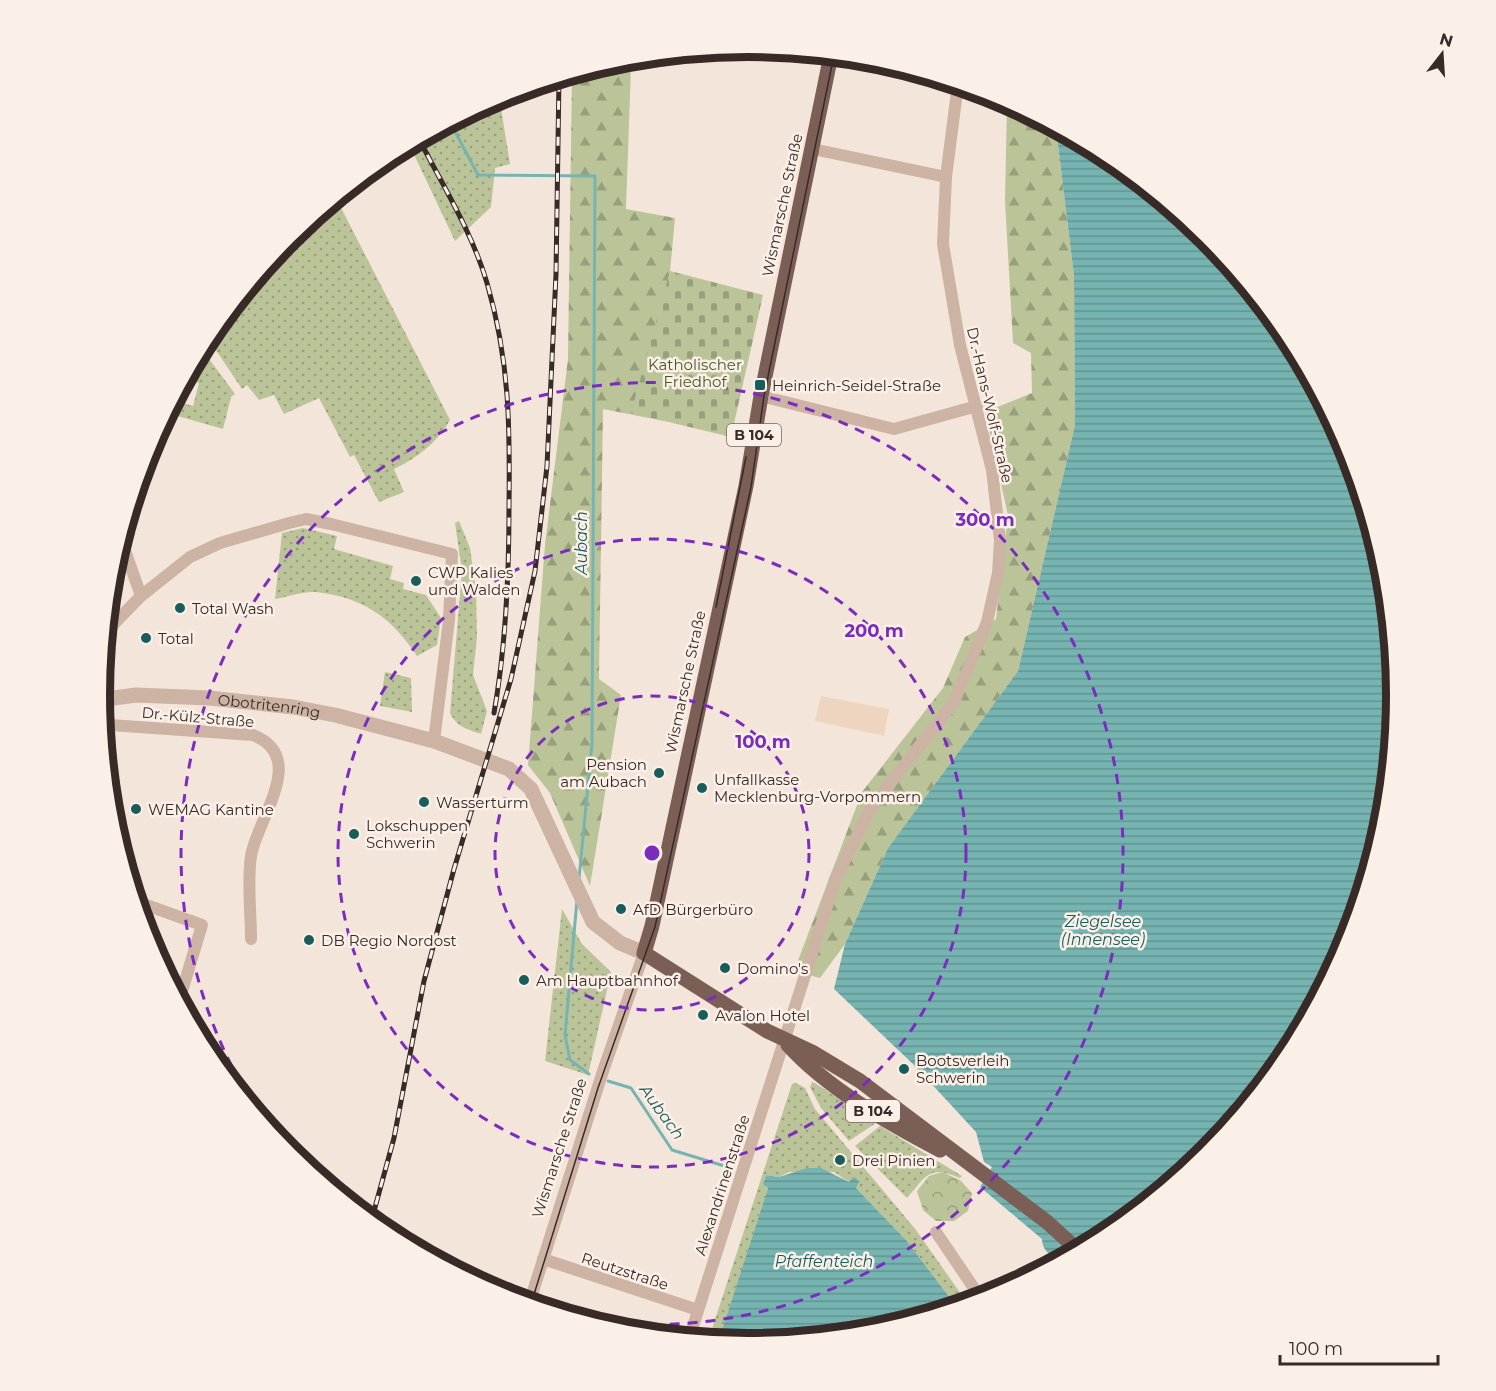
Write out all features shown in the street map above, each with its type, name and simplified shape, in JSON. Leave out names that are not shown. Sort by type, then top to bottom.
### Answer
[{"type":"main road","name":"Wismarsche Straße","points":[[644,953],[652,926],[705,683],[830,62]]},
{"type":"main road","name":"B 104","points":[[644,953],[783,1040],[812,1052],[860,1081],[1047,1222],[1072,1245]]},
{"type":"street","name":"Dr.-Hans-Wolf-Straße","points":[[783,1040],[797,1006],[809,958],[836,878],[870,809],[954,702],[987,622],[998,573],[1000,540],[992,470],[960,345],[944,244],[946,177],[957,93]]},
{"type":"street","points":[[813,149],[946,177]]},
{"type":"street","points":[[761,396],[894,429],[977,406]]},
{"type":"street","points":[[114,624],[141,596],[190,557],[220,543],[306,519],[452,554],[449,620],[434,741]]},
{"type":"street","points":[[126,553],[141,596]]},
{"type":"street","name":"Obotritenring","points":[[110,699],[136,696],[188,697],[293,707],[345,717],[434,741],[508,769],[531,789],[593,922],[606,934],[644,953]]},
{"type":"street","name":"Dr.-Külz-Straße","points":[[111,725],[253,735],[272,746],[277,757],[278,778],[268,813],[251,855],[251,939]]},
{"type":"street","points":[[144,904],[202,925],[182,991]]},
{"type":"street","name":"Wismarsche Straße","points":[[532,1296],[603,1071],[644,953]]},
{"type":"street","name":"Alexandrinenstraße","points":[[691,1332],[783,1040]]},
{"type":"street","points":[[936,1232],[976,1291]]},
{"type":"street","name":"Reutzstraße","points":[[543,1259],[698,1310]]},
{"type":"green space","points":[[631,68],[626,209],[675,218],[670,272],[664,421],[603,409],[599,679],[621,695],[590,886],[550,793],[528,765],[545,545],[568,359],[572,82]]},
{"type":"green space","points":[[501,107],[510,164],[495,168],[491,207],[455,241],[413,153],[466,123]]},
{"type":"green space","points":[[1007,113],[1057,138],[1074,276],[1075,425],[1018,671],[888,848],[845,944],[820,978],[794,971],[862,792],[943,688],[965,637],[996,619],[1008,515],[985,412],[1032,393],[1031,353],[1013,343],[1005,201]]},
{"type":"green space","points":[[340,205],[450,420],[426,449],[394,469],[404,492],[379,502],[354,455],[350,457],[319,398],[284,414],[274,395],[259,400],[247,385],[242,389],[213,347],[241,307],[268,275],[297,244]]},
{"type":"green space","name":"Katholischer Friedhof","points":[[670,271],[763,295],[731,437],[631,413]]},
{"type":"green space","points":[[207,356],[235,394],[231,397],[223,429],[174,415],[181,402],[193,406],[199,383],[192,381]]},
{"type":"green space","points":[[459,521],[470,548],[476,589],[477,637],[473,675],[487,711],[481,734],[459,724],[450,713],[462,571],[455,523]]},
{"type":"green space","points":[[303,528],[337,536],[334,549],[393,566],[390,579],[404,583],[403,589],[426,595],[441,618],[437,645],[417,656],[386,620],[362,604],[348,599],[311,592],[275,599],[282,533]]},
{"type":"green space","points":[[385,672],[411,678],[412,712],[380,706]]},
{"type":"green space","points":[[562,909],[582,944],[611,972],[588,1075],[545,1061]]},
{"type":"green space","points":[[812,1082],[876,1123],[849,1141],[821,1108],[810,1087]]},
{"type":"green space","points":[[796,1083],[805,1088],[815,1109],[916,1230],[963,1296],[952,1300],[906,1240],[856,1188],[860,1183],[849,1182],[834,1172],[789,1172],[779,1177],[766,1175],[763,1184],[768,1188],[721,1333],[711,1333],[792,1084]]},
{"type":"green space","points":[[880,1126],[962,1176],[960,1178],[941,1172],[929,1175],[907,1198],[855,1146]]},
{"type":"green space","points":[[942,1172],[960,1180],[972,1193],[968,1211],[954,1221],[936,1221],[923,1210],[917,1191],[929,1176]]},
{"type":"shaded area","points":[[821,696],[889,709],[884,736],[815,721]]},
{"type":"water","name":"Ziegelsee (Innensee)","points":[[1057,138],[1103,165],[1137,189],[1199,244],[1255,307],[1301,376],[1338,451],[1365,530],[1381,612],[1386,696],[1381,779],[1365,861],[1338,940],[1301,1015],[1255,1084],[1199,1147],[1137,1202],[1103,1226],[1052,1256],[1045,1250],[1042,1239],[980,1187],[992,1167],[984,1162],[976,1132],[914,1065],[834,989],[845,944],[888,848],[1018,671],[1075,425],[1074,276]]},
{"type":"water","name":"Pfaffenteich","points":[[807,1168],[821,1168],[849,1182],[853,1177],[860,1182],[856,1188],[906,1240],[952,1300],[873,1322],[831,1329],[790,1333],[721,1333],[768,1188],[763,1184],[766,1175],[779,1177]]},
{"type":"waterway","name":"Aubach","points":[[454,130],[478,175],[595,176],[592,743],[579,879]]},
{"type":"waterway","name":"Aubach","points":[[577,900],[565,1035],[570,1060],[589,1074]]},
{"type":"waterway","name":"Aubach","points":[[608,1081],[631,1088],[672,1150],[731,1168]]},
{"type":"tram line","points":[[533,1296],[598,1088],[655,927],[751,487],[764,396],[833,62]]},
{"type":"tram line","points":[[716,607],[746,457]]},
{"type":"railway","points":[[374,1212],[394,1138],[424,981],[454,869],[511,679],[535,571],[547,466],[556,274],[559,86]]},
{"type":"railway","points":[[423,147],[465,227],[481,264],[495,312],[504,368],[509,451],[508,560],[504,637],[494,713]]},
{"type":"place","name":"Heinrich-Seidel-Straße","points":[[760,385]]},
{"type":"place","name":"CWP Kalies und Walden","points":[[416,581]]},
{"type":"place","name":"Total Wash","points":[[180,608]]},
{"type":"place","name":"Total","points":[[146,638]]},
{"type":"place","name":"Pension am Aubach","points":[[659,773]]},
{"type":"place","name":"Unfallkasse Mecklenburg-Vorpommern","points":[[702,788]]},
{"type":"place","name":"Wasserturm","points":[[424,802]]},
{"type":"place","name":"WEMAG Kantine","points":[[136,809]]},
{"type":"place","name":"Lokschuppen Schwerin","points":[[354,834]]},
{"type":"place","name":"AfD Bürgerbüro","points":[[621,909]]},
{"type":"place","name":"DB Regio Nordost","points":[[309,940]]},
{"type":"place","name":"Domino's","points":[[725,968]]},
{"type":"place","name":"Am Hauptbahnhof","points":[[524,980]]},
{"type":"place","name":"Avalon Hotel","points":[[703,1015]]},
{"type":"place","name":"Bootsverleih Schwerin","points":[[904,1069]]},
{"type":"place","name":"Drei Pinien","points":[[840,1160]]}]
